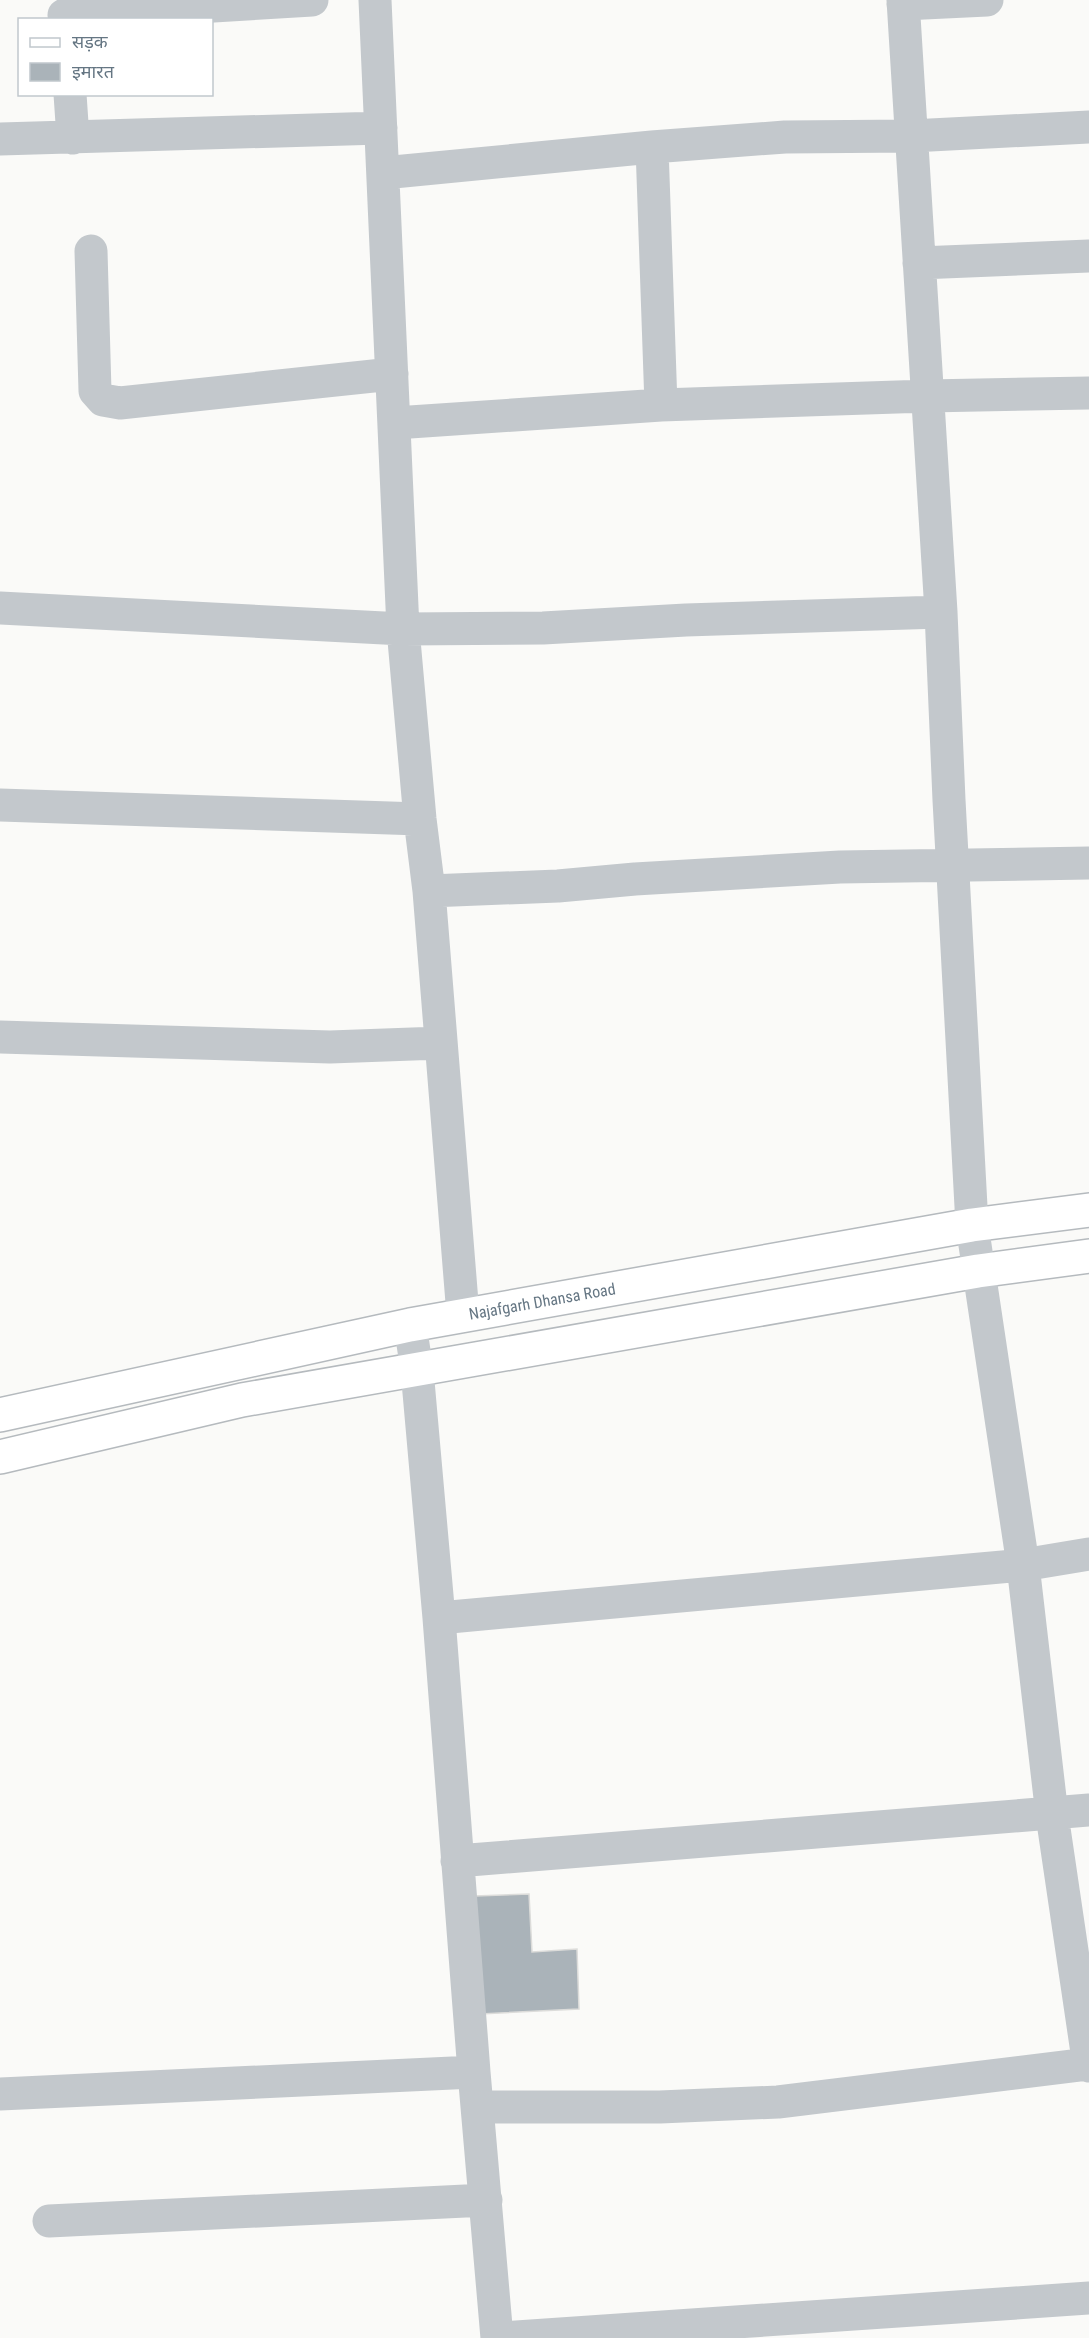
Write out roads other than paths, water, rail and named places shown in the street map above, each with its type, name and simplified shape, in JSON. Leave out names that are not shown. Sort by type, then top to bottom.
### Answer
[{"type":"main road","name":"Najafgarh Dhansa Road","points":[[0,1415],[463,1315],[972,1225],[1089,1210]]},
{"type":"main road","points":[[0,1457],[242,1400],[978,1271],[1089,1256]]},
{"type":"street","points":[[63,11],[312,0]]},
{"type":"street","points":[[375,0],[403,629],[420,819],[429,891],[463,1315]]},
{"type":"street","points":[[477,2107],[660,2107],[778,2102],[1089,2064],[1080,1943],[1052,1815],[1023,1564],[972,1225],[941,612],[903,2],[987,0]]},
{"type":"street","points":[[70,96],[73,138]]},
{"type":"street","points":[[383,173],[652,147],[785,137],[911,136],[1089,127]]},
{"type":"street","points":[[0,140],[381,129]]},
{"type":"street","points":[[652,147],[661,405]]},
{"type":"street","points":[[91,251],[95,391],[103,400],[120,403],[393,374]]},
{"type":"street","points":[[919,263],[1089,256]]},
{"type":"street","points":[[395,423],[661,405],[1089,393]]},
{"type":"street","points":[[0,608],[403,629],[543,628],[686,620],[941,612]]},
{"type":"street","points":[[0,805],[420,819]]},
{"type":"street","points":[[429,891],[558,886],[671,876],[840,867],[1089,863]]},
{"type":"street","points":[[0,1037],[330,1047],[440,1043]]},
{"type":"street","points":[[410,1325],[417,1370],[439,1618],[497,2338]]},
{"type":"street","points":[[439,1618],[1023,1564],[1089,1554]]},
{"type":"street","points":[[457,1861],[1052,1815],[1089,1810]]},
{"type":"street","points":[[0,2094],[474,2072]]},
{"type":"street","points":[[49,2221],[486,2200]]},
{"type":"street","points":[[502,2338],[1089,2298]]}]
